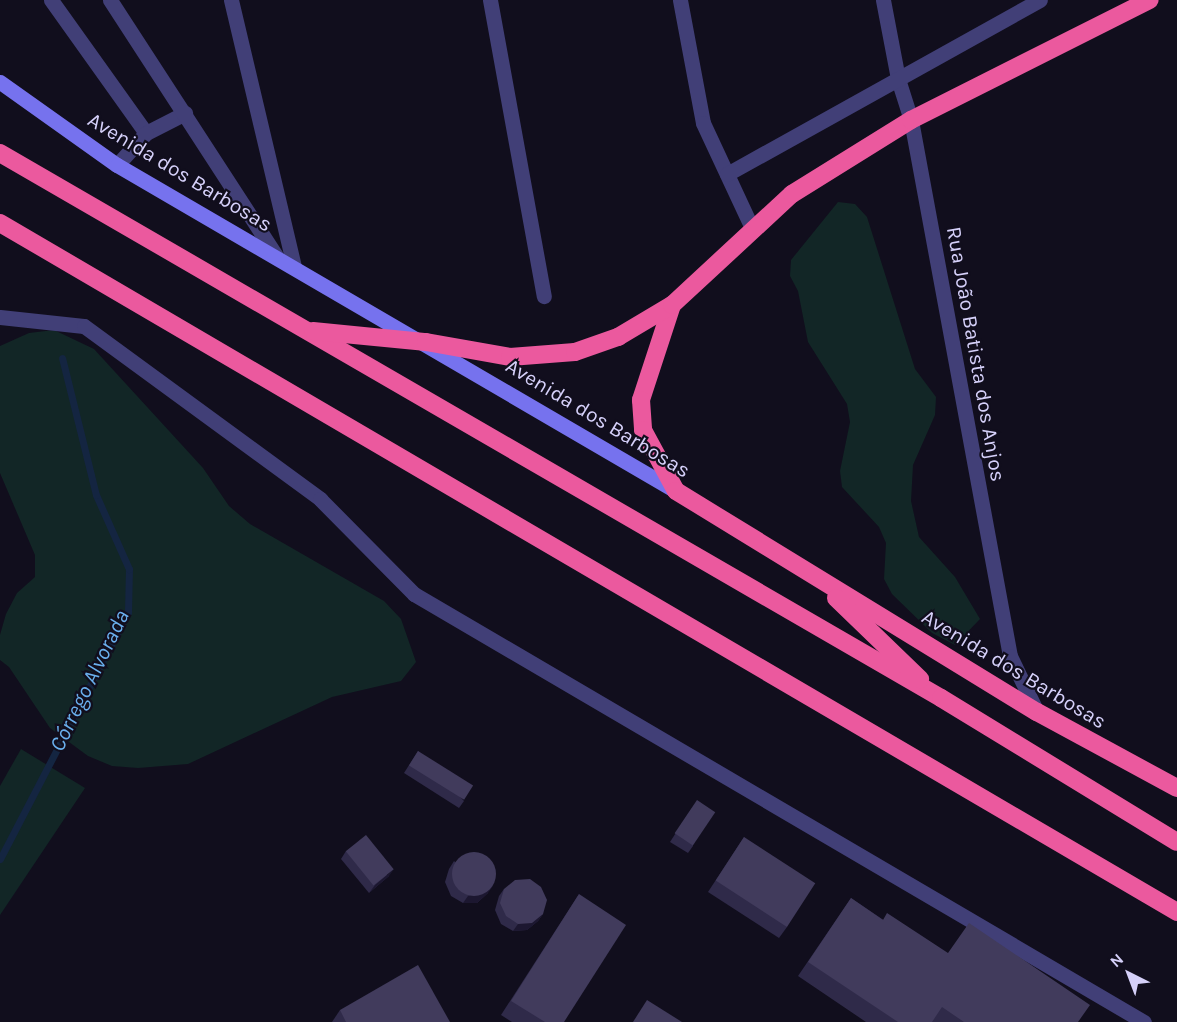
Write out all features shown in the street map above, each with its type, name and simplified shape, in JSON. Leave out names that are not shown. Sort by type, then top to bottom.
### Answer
[{"type":"highway","points":[[305,331],[426,342],[510,357],[575,352],[618,337],[672,304],[752,228],[792,194],[911,120],[1150,0]]},
{"type":"highway","points":[[0,153],[941,699],[1177,842]]},
{"type":"highway","points":[[0,222],[1177,912]]},
{"type":"highway","points":[[672,304],[641,400],[643,430],[676,490]]},
{"type":"highway","name":"Avenida dos Barbosas","points":[[676,490],[1037,712],[1177,788]]},
{"type":"highway","points":[[810,573],[941,699]]},
{"type":"main road","name":"Avenida dos Barbosas","points":[[0,82],[117,165],[426,342],[676,490]]},
{"type":"street","points":[[51,0],[146,134]]},
{"type":"street","points":[[110,0],[276,256]]},
{"type":"street","points":[[231,0],[294,266]]},
{"type":"street","points":[[490,0],[544,296]]},
{"type":"street","points":[[680,0],[703,123],[752,228]]},
{"type":"street","name":"Rua João Batista dos Anjos","points":[[883,0],[898,79],[911,120],[1010,656],[1037,712]]},
{"type":"street","points":[[727,174],[1040,0]]},
{"type":"street","points":[[117,165],[146,134],[185,113]]},
{"type":"street","points":[[0,317],[84,326],[320,499],[414,594],[1144,1022]]},
{"type":"green space","points":[[838,202],[855,204],[867,217],[915,369],[936,397],[935,415],[913,465],[911,501],[919,537],[955,577],[980,619],[955,645],[932,633],[892,594],[884,579],[886,543],[879,527],[842,487],[840,471],[850,422],[847,404],[808,342],[798,291],[790,276],[791,260]]},
{"type":"green space","points":[[54,330],[94,349],[203,468],[229,506],[250,524],[384,601],[401,619],[416,662],[401,681],[332,697],[188,764],[138,768],[112,766],[88,756],[50,728],[9,667],[0,660],[0,635],[6,614],[17,593],[35,577],[35,555],[0,473],[0,346],[29,333]]},
{"type":"green space","points":[[21,749],[85,788],[0,915],[0,786]]},
{"type":"building","points":[[418,751],[473,785],[464,800],[409,765]]},
{"type":"building","points":[[697,800],[715,812],[693,845],[675,833]]},
{"type":"building","points":[[366,835],[394,869],[373,886],[346,851]]},
{"type":"building","points":[[744,837],[815,883],[787,927],[716,881]]},
{"type":"building","points":[[474,852],[483,853],[490,858],[495,865],[495,883],[490,890],[483,895],[474,896],[465,895],[458,890],[453,883],[452,874],[453,865],[458,858],[465,853]]},
{"type":"building","points":[[530,879],[541,887],[547,900],[543,914],[532,923],[518,924],[506,916],[500,903],[504,889],[515,880]]},
{"type":"building","points":[[579,894],[626,925],[564,1022],[545,1022],[511,1001]]},
{"type":"building","points":[[851,898],[883,920],[887,913],[948,953],[969,923],[1090,1005],[1078,1022],[964,1022],[942,1007],[932,1022],[898,1022],[808,962]]},
{"type":"building","points":[[418,965],[450,1022],[346,1022],[340,1010]]},
{"type":"building","points":[[647,1000],[682,1022],[633,1022]]},
{"type":"waterway","name":"Córrego Alvorada","points":[[0,859],[128,612],[129,569],[96,495],[62,358]]}]
